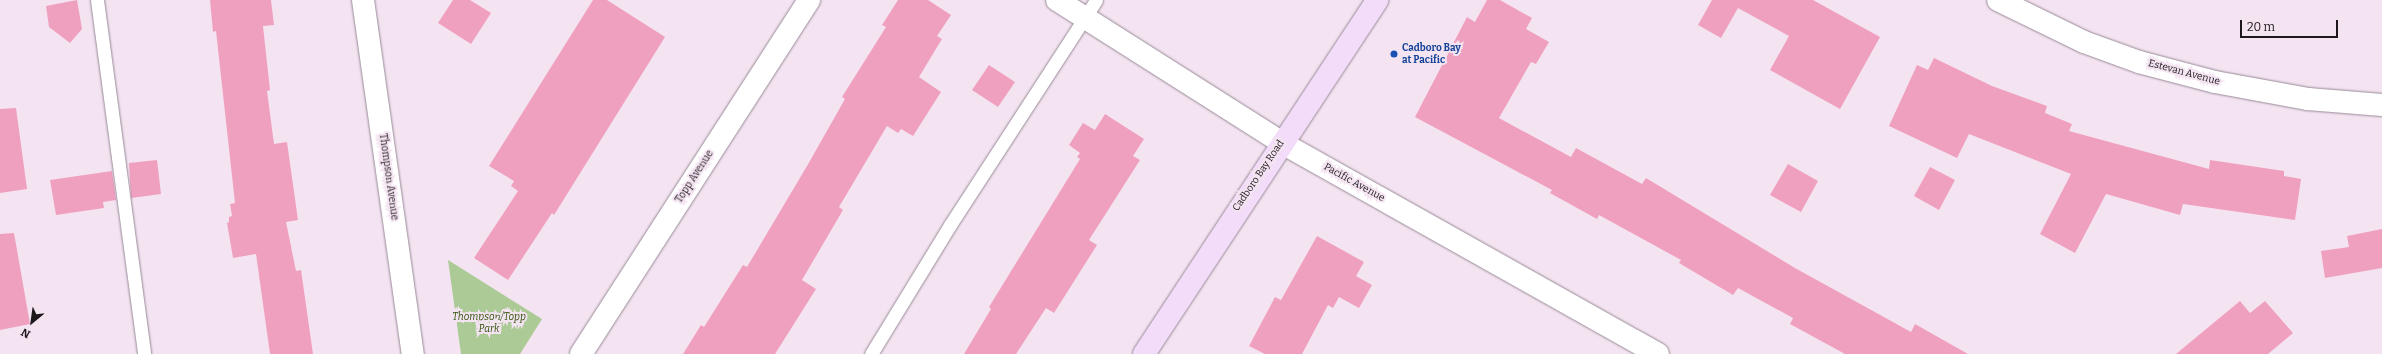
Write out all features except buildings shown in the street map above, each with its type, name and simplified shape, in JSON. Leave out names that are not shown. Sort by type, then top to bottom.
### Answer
[{"type":"main road","name":"Cadboro Bay Road","points":[[1144,354],[1377,0]]},
{"type":"street","name":"Thompson Avenue","points":[[363,0],[412,354]]},
{"type":"street","name":"Topp Avenue","points":[[581,354],[809,0]]},
{"type":"street","name":"Pacific Avenue","points":[[1057,0],[1091,9],[1282,143],[1658,354]]},
{"type":"street","name":"Estevan Avenue","points":[[1998,0],[2084,42],[2138,62],[2215,82],[2308,99],[2382,105]]},
{"type":"lane","points":[[97,0],[144,354]]},
{"type":"lane","points":[[871,354],[950,224],[1091,9]]},
{"type":"green space","name":"Thompson/Topp Park","points":[[448,260],[542,319],[520,354],[461,354]]},
{"type":"place","name":"Cadboro Bay at Pacific","points":[[1394,54]]}]
